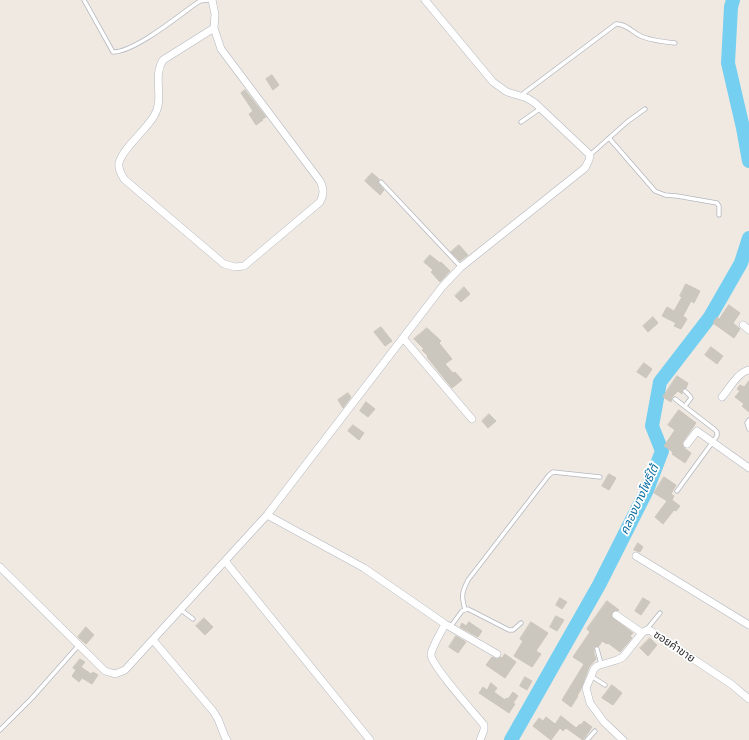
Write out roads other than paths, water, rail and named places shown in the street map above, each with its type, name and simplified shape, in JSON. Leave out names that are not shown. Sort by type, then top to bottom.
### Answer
[{"type":"street","points":[[212,0],[215,14],[214,28],[221,49],[324,188],[324,195],[320,202],[244,266],[235,267],[224,264],[124,179],[120,172],[119,163],[122,155],[150,123],[157,112],[160,98],[158,71],[163,60],[214,28]]},
{"type":"street","points":[[0,567],[105,671],[115,674],[125,670],[267,515],[442,287],[461,267],[585,168],[590,160],[590,155],[541,108],[527,98],[507,92],[494,82],[425,0]]},
{"type":"street","points":[[404,338],[472,418]]},
{"type":"street","points":[[722,397],[740,375],[749,370]]},
{"type":"street","points":[[687,444],[697,431],[749,468]]},
{"type":"street","points":[[267,515],[364,568],[448,625],[497,654]]},
{"type":"street","points":[[636,556],[749,625]]},
{"type":"street","points":[[225,561],[370,740]]},
{"type":"street","points":[[616,615],[644,632]]},
{"type":"street","points":[[448,625],[432,651],[432,661],[462,700],[484,725],[484,730],[480,740]]},
{"type":"street","name":"ซอยค้าขาย","points":[[601,664],[623,657],[644,632],[650,631],[731,684],[749,699]]},
{"type":"street","points":[[153,640],[213,711],[218,719],[224,737],[227,740]]},
{"type":"street","points":[[601,664],[594,669],[586,688],[590,703],[604,722],[623,740]]},
{"type":"lane","points":[[84,0],[113,52],[120,52],[151,35],[194,5],[208,0]]},
{"type":"lane","points":[[520,96],[616,24],[621,24],[642,37],[654,41],[675,43]]},
{"type":"lane","points":[[521,122],[541,108]]},
{"type":"lane","points":[[590,155],[645,109]]},
{"type":"lane","points":[[609,138],[655,191],[660,194],[717,203],[719,206],[719,215]]},
{"type":"lane","points":[[381,182],[461,267]]},
{"type":"lane","points":[[685,392],[691,398],[685,406]]},
{"type":"lane","points":[[675,399],[717,432],[717,436],[713,442],[677,491]]},
{"type":"lane","points":[[749,420],[747,423],[749,429]]},
{"type":"lane","points":[[465,609],[462,598],[463,590],[468,580],[549,475],[553,472],[600,477]]},
{"type":"lane","points":[[448,625],[468,608],[509,630],[513,630],[521,623]]},
{"type":"lane","points":[[181,610],[193,619]]},
{"type":"lane","points":[[644,632],[660,613]]},
{"type":"lane","points":[[0,730],[32,698],[79,645]]},
{"type":"lane","points":[[597,650],[601,664]]},
{"type":"lane","points":[[591,676],[604,685]]},
{"type":"lane","points":[[587,740],[595,731]]},
{"type":"waterway","name":"คลองบางโพธิ์ใต้","points":[[733,0],[731,7],[728,63],[749,161]]},
{"type":"waterway","name":"คลองบางโพธิ์ใต้","points":[[511,740],[599,585],[647,490],[662,451],[652,426],[660,382],[710,317],[741,263],[749,238]]}]
